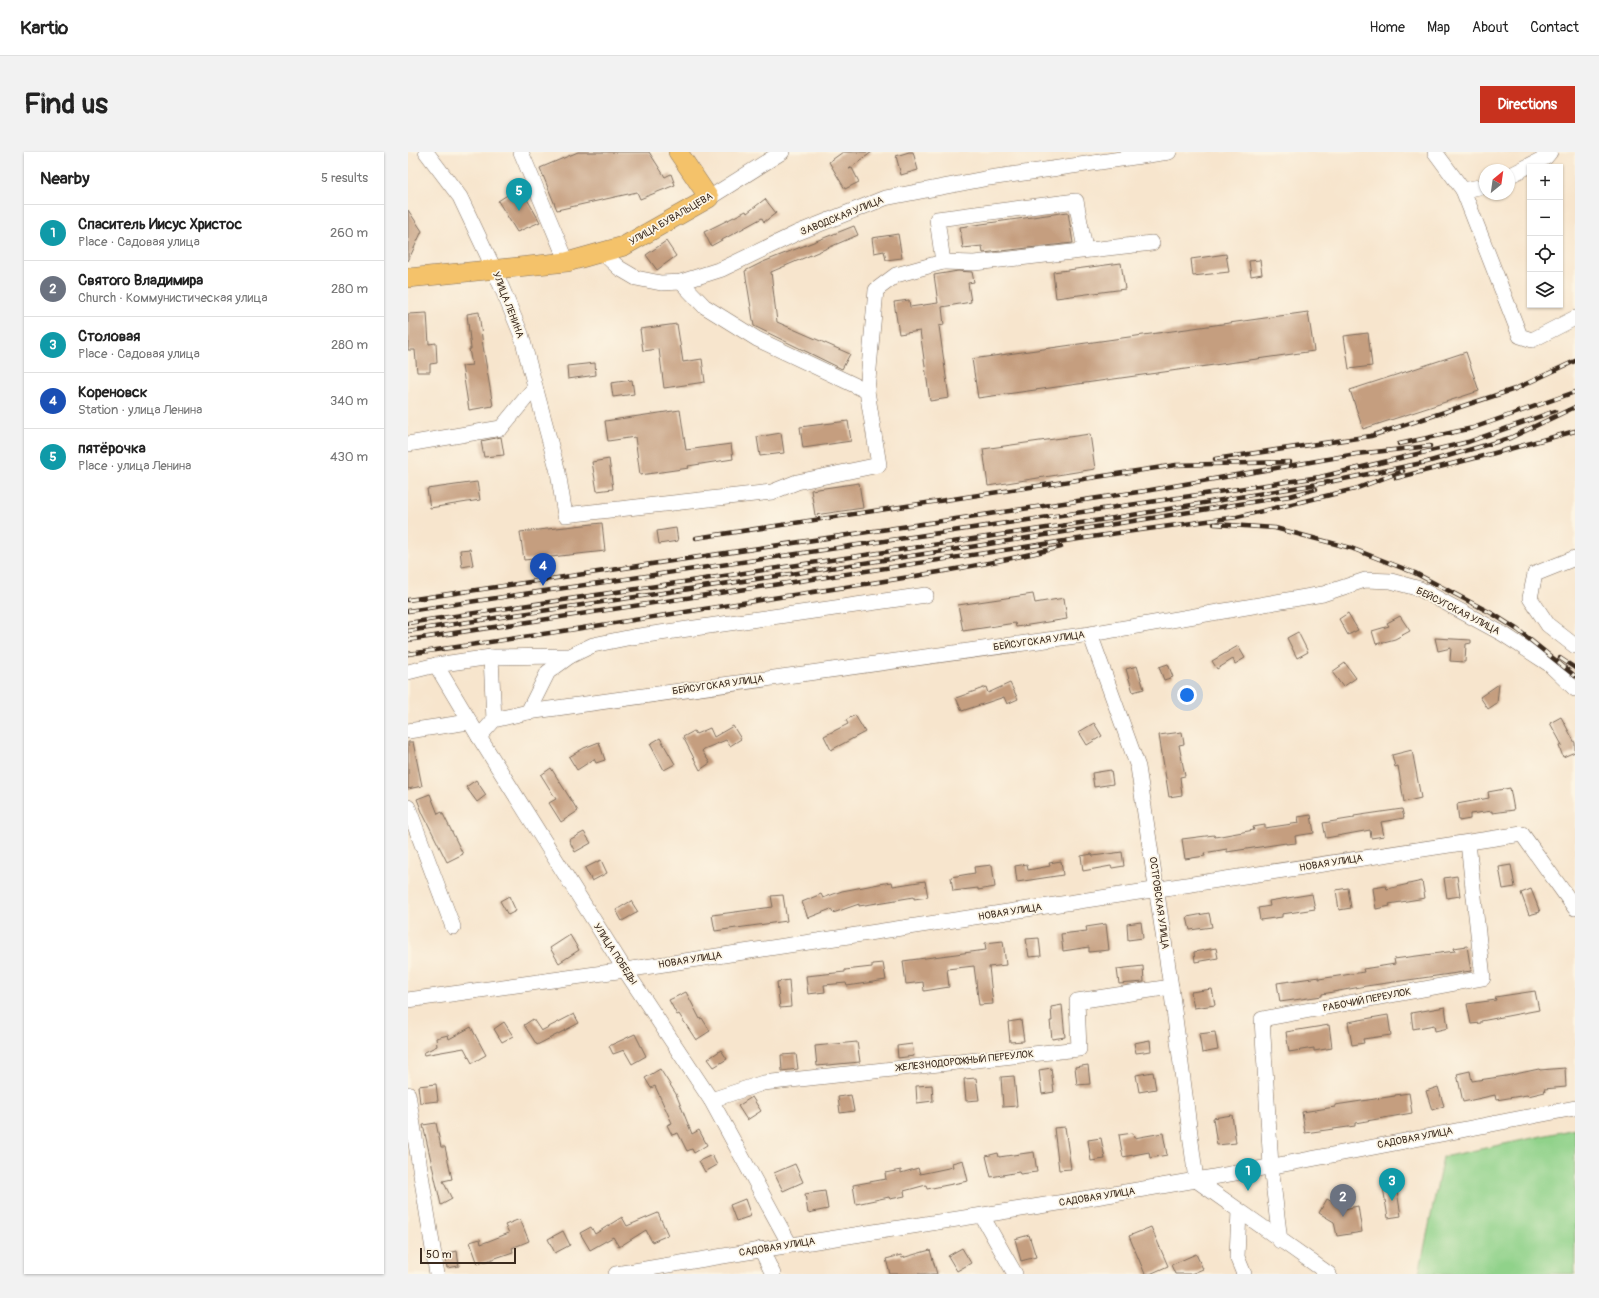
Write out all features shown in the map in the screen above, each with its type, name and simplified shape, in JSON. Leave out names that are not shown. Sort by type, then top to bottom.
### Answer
[{"type":"main road","points":[[678,152],[709,198]]},
{"type":"main road","name":"УЛИЦА БУВАЛЬЦЕВА","points":[[408,278],[567,262],[624,246],[709,198]]},
{"type":"street","name":"УЛИЦА ЛЕНИНА","points":[[426,152],[460,197],[494,269],[521,334],[558,472],[565,515],[772,492],[797,482],[879,465],[867,391]]},
{"type":"street","points":[[521,152],[567,262]]},
{"type":"street","name":"УЛИЦА БУВАЛЬЦЕВА","points":[[709,198],[782,152]]},
{"type":"street","name":"ЗАВОДСКАЯ УЛИЦА","points":[[602,252],[619,268],[636,278],[661,283],[681,282],[722,269],[797,233],[885,198],[989,178],[1170,152]]},
{"type":"street","points":[[1435,152],[1463,190],[1520,336],[1532,340],[1575,318]]},
{"type":"street","points":[[1515,173],[1546,157],[1550,152]]},
{"type":"street","points":[[1463,190],[1479,187]]},
{"type":"street","points":[[943,262],[937,218],[1076,200],[1085,249]]},
{"type":"street","points":[[681,282],[704,306],[757,339],[867,391],[876,290],[896,275],[943,262],[974,264],[1085,249],[1152,243]]},
{"type":"street","points":[[408,444],[501,428],[535,388]]},
{"type":"street","points":[[1575,558],[1535,574],[1530,598],[1548,625],[1575,646]]},
{"type":"street","name":"БЕЙСУГСКАЯ УЛИЦА","points":[[494,720],[528,712],[1090,634],[1323,594],[1365,580],[1391,581],[1420,590],[1503,634],[1549,664],[1575,689]]},
{"type":"street","points":[[528,712],[548,672],[570,656],[593,645],[632,637],[926,595]]},
{"type":"street","name":"ОСТРОВСКАЯ УЛИЦА","points":[[1090,634],[1138,767],[1171,987],[1196,1180]]},
{"type":"street","points":[[408,672],[436,665],[491,657],[570,656]]},
{"type":"street","points":[[478,737],[494,720],[491,657]]},
{"type":"street","name":"УЛИЦА ПОБЕДЫ","points":[[436,665],[478,737],[625,970],[711,1100],[790,1245]]},
{"type":"street","points":[[408,731],[469,722]]},
{"type":"street","points":[[408,807],[453,927]]},
{"type":"street","name":"НОВАЯ УЛИЦА","points":[[408,1000],[625,970],[1522,834],[1575,908]]},
{"type":"street","name":"РАБОЧИЙ ПЕРЕУЛОК","points":[[1271,1166],[1262,1019],[1483,978],[1468,843]]},
{"type":"street","name":"ЖЕЛЕЗНОДОРОЖНЫЙ ПЕРЕУЛОК","points":[[711,1100],[763,1083],[1079,1048],[1077,1001],[1171,987]]},
{"type":"street","points":[[408,1094],[437,1274]]},
{"type":"street","name":"САДОВАЯ УЛИЦА","points":[[616,1274],[638,1272],[761,1249],[982,1216],[1196,1180],[1575,1108]]},
{"type":"street","points":[[1271,1166],[1280,1241]]},
{"type":"street","points":[[1196,1180],[1280,1241],[1329,1274]]},
{"type":"street","points":[[1240,1211],[1237,1257],[1244,1274]]},
{"type":"street","points":[[982,1216],[1015,1274]]},
{"type":"street","points":[[761,1249],[772,1274]]},
{"type":"green space","points":[[1575,1129],[1575,1274],[1419,1274],[1443,1157]]},
{"type":"building","points":[[578,152],[649,152],[665,177],[671,174],[675,185],[640,199],[637,192],[557,210],[540,168]]},
{"type":"building","points":[[843,152],[872,152],[849,169],[852,168],[859,182],[845,189],[829,162]]},
{"type":"building","points":[[913,152],[918,170],[901,175],[896,156]]},
{"type":"building","points":[[520,187],[540,222],[517,232],[498,201]]},
{"type":"building","points":[[765,199],[776,213],[764,222],[762,218],[711,246],[704,232],[746,211],[747,213]]},
{"type":"building","points":[[408,210],[422,231],[408,261]]},
{"type":"building","points":[[1068,212],[1073,243],[983,253],[982,246],[963,248],[960,227]]},
{"type":"building","points":[[854,226],[858,235],[771,272],[777,322],[850,354],[842,369],[754,326],[745,271],[763,262]]},
{"type":"building","points":[[898,234],[902,258],[886,260],[884,251],[874,253],[872,238]]},
{"type":"building","points":[[666,241],[676,256],[657,270],[646,255]]},
{"type":"building","points":[[1226,254],[1229,272],[1193,276],[1191,259]]},
{"type":"building","points":[[1260,260],[1262,274],[1251,276],[1249,261]]},
{"type":"building","points":[[1121,263],[1125,289],[1056,298],[1053,272]]},
{"type":"building","points":[[958,271],[972,272],[974,282],[968,283],[971,302],[942,307],[944,325],[939,326],[949,398],[930,401],[920,331],[899,334],[894,302],[909,300],[910,307],[938,303],[934,275]]},
{"type":"building","points":[[479,312],[493,406],[469,410],[462,366],[472,365],[469,349],[471,349],[467,314]]},
{"type":"building","points":[[1308,312],[1314,351],[978,398],[972,359]]},
{"type":"building","points":[[427,313],[429,344],[436,343],[437,363],[430,364],[430,372],[417,372],[415,350],[408,350],[408,314]]},
{"type":"building","points":[[677,324],[683,362],[702,359],[705,382],[664,388],[659,349],[643,351],[640,329]]},
{"type":"building","points":[[1368,333],[1372,366],[1349,369],[1344,336]]},
{"type":"building","points":[[1466,352],[1479,391],[1363,429],[1350,390]]},
{"type":"building","points":[[595,363],[596,375],[568,379],[567,366]]},
{"type":"building","points":[[632,380],[634,394],[613,397],[611,383]]},
{"type":"building","points":[[680,410],[686,450],[731,444],[733,459],[688,466],[689,468],[640,475],[635,437],[608,441],[605,421]]},
{"type":"building","points":[[848,421],[851,441],[803,448],[800,427]]},
{"type":"building","points":[[781,433],[784,453],[760,456],[757,437]]},
{"type":"building","points":[[1090,434],[1095,469],[988,486],[983,449]]},
{"type":"building","points":[[501,437],[504,455],[484,457],[481,441]]},
{"type":"building","points":[[609,459],[613,489],[597,491],[592,462]]},
{"type":"building","points":[[477,482],[480,500],[430,508],[427,489]]},
{"type":"building","points":[[859,483],[863,508],[815,515],[811,490]]},
{"type":"building","points":[[602,523],[605,551],[524,560],[520,532]]},
{"type":"building","points":[[676,528],[678,541],[659,544],[657,531]]},
{"type":"building","points":[[470,549],[473,565],[462,567],[460,550]]},
{"type":"building","points":[[1033,594],[1035,603],[1064,598],[1067,619],[1016,627],[1015,623],[963,631],[958,605]]},
{"type":"building","points":[[1348,613],[1358,630],[1348,635],[1339,619]]},
{"type":"building","points":[[1400,616],[1410,631],[1395,639],[1376,644],[1372,631],[1389,626],[1387,623]]},
{"type":"building","points":[[1298,632],[1308,652],[1297,658],[1287,638]]},
{"type":"building","points":[[1435,638],[1471,640],[1471,643],[1466,644],[1465,662],[1450,661],[1451,648],[1438,651]]},
{"type":"building","points":[[1238,646],[1245,658],[1235,664],[1233,659],[1217,669],[1212,661]]},
{"type":"building","points":[[1345,663],[1356,678],[1343,687],[1332,672]]},
{"type":"building","points":[[1168,664],[1173,677],[1164,680],[1159,667]]},
{"type":"building","points":[[1137,666],[1144,689],[1133,692],[1126,669]]},
{"type":"building","points":[[1010,683],[1018,699],[1007,704],[1004,697],[962,711],[956,698],[986,687],[988,693]]},
{"type":"building","points":[[1499,684],[1497,703],[1488,709],[1480,697]]},
{"type":"building","points":[[855,715],[865,732],[831,750],[824,736],[848,724],[846,720]]},
{"type":"building","points":[[1561,717],[1575,743],[1575,752],[1563,757],[1559,746],[1562,745],[1550,723]]},
{"type":"building","points":[[1094,723],[1102,736],[1087,745],[1079,732]]},
{"type":"building","points":[[733,726],[741,739],[730,746],[726,740],[704,749],[702,751],[710,763],[700,770],[683,737],[694,731],[696,734],[710,728],[714,737]]},
{"type":"building","points":[[1182,732],[1184,744],[1179,745],[1185,776],[1180,777],[1182,795],[1169,797],[1159,735]]},
{"type":"building","points":[[660,738],[675,764],[664,770],[650,744]]},
{"type":"building","points":[[408,742],[413,742],[422,786],[408,789]]},
{"type":"building","points":[[599,742],[605,760],[596,763],[594,759],[577,770],[569,757],[584,748]]},
{"type":"building","points":[[1412,750],[1421,798],[1404,802],[1398,766],[1395,767],[1392,755]]},
{"type":"building","points":[[551,768],[578,811],[561,822],[549,803],[556,799],[541,775]]},
{"type":"building","points":[[1111,770],[1113,784],[1094,787],[1092,773]]},
{"type":"building","points":[[476,780],[486,795],[477,802],[466,787]]},
{"type":"building","points":[[1510,788],[1514,810],[1470,814],[1470,819],[1459,821],[1457,804],[1489,798],[1488,792]]},
{"type":"building","points":[[430,794],[438,814],[442,812],[463,854],[447,862],[417,799]]},
{"type":"building","points":[[1402,809],[1404,818],[1381,822],[1384,836],[1371,838],[1370,830],[1326,838],[1323,823],[1354,818],[1354,816]]},
{"type":"building","points":[[1311,815],[1314,833],[1295,836],[1296,843],[1286,843],[1227,852],[1227,849],[1204,853],[1205,856],[1185,859],[1182,839],[1214,835],[1215,837],[1254,830],[1253,827],[1265,825],[1265,828],[1299,823],[1298,817]]},
{"type":"building","points":[[584,832],[591,843],[575,852],[569,840]]},
{"type":"building","points":[[1122,852],[1124,866],[1112,868],[1111,866],[1083,871],[1081,856]]},
{"type":"building","points":[[601,860],[607,873],[592,881],[585,868]]},
{"type":"building","points":[[1061,861],[1063,875],[1017,882],[1015,866],[1027,864],[1028,870],[1050,866],[1049,863]]},
{"type":"building","points":[[992,865],[995,887],[978,890],[978,888],[953,891],[951,877],[975,873],[974,867]]},
{"type":"building","points":[[1511,865],[1515,887],[1503,889],[1499,867]]},
{"type":"building","points":[[1457,876],[1460,896],[1447,898],[1444,878]]},
{"type":"building","points":[[925,881],[928,897],[914,899],[914,897],[859,906],[859,904],[833,913],[831,909],[808,918],[802,902],[821,894],[823,898],[842,891],[879,884],[892,882],[893,886]]},
{"type":"building","points":[[1422,881],[1425,898],[1389,904],[1390,906],[1376,909],[1373,888],[1386,886],[1387,889]]},
{"type":"building","points":[[1348,888],[1351,908],[1339,910],[1336,890]]},
{"type":"building","points":[[1531,889],[1540,912],[1529,915],[1521,893]]},
{"type":"building","points":[[1312,894],[1315,909],[1282,914],[1282,917],[1260,920],[1258,908],[1270,906],[1269,901]]},
{"type":"building","points":[[783,895],[787,921],[715,931],[712,915],[773,907],[771,896]]},
{"type":"building","points":[[509,896],[516,911],[508,915],[500,901]]},
{"type":"building","points":[[631,901],[638,912],[622,921],[616,910]]},
{"type":"building","points":[[1209,913],[1212,927],[1190,930],[1187,917]]},
{"type":"building","points":[[1141,922],[1143,938],[1128,940],[1127,924]]},
{"type":"building","points":[[1106,924],[1109,950],[1089,952],[1089,947],[1063,951],[1061,934],[1087,931],[1086,927]]},
{"type":"building","points":[[570,935],[579,950],[559,963],[550,948]]},
{"type":"building","points":[[1039,938],[1041,956],[1029,957],[1026,939]]},
{"type":"building","points":[[1003,941],[1006,965],[989,967],[993,1004],[979,1005],[974,966],[947,969],[949,987],[924,991],[923,982],[906,984],[903,961],[986,950],[985,943]]},
{"type":"building","points":[[1467,946],[1471,971],[1366,986],[1322,994],[1322,996],[1280,1002],[1277,983],[1319,977],[1319,979],[1364,972],[1363,969],[1395,964],[1394,959],[1455,951],[1454,948]]},
{"type":"building","points":[[1216,948],[1218,958],[1195,962],[1194,952]]},
{"type":"building","points":[[883,963],[886,980],[847,986],[846,983],[824,985],[825,992],[808,994],[806,976],[845,972],[845,970],[872,967],[872,964]]},
{"type":"building","points":[[1143,966],[1144,982],[1119,984],[1117,969]]},
{"type":"building","points":[[789,980],[791,1007],[780,1008],[777,982]]},
{"type":"building","points":[[1212,989],[1215,1005],[1194,1008],[1191,992]]},
{"type":"building","points":[[1535,991],[1539,1010],[1471,1024],[1467,1004],[1496,1000],[1495,997]]},
{"type":"building","points":[[686,992],[700,1019],[702,1018],[710,1031],[696,1040],[679,1014],[677,1015],[669,1000]]},
{"type":"building","points":[[1062,1005],[1065,1037],[1052,1039],[1050,1021],[1052,1021],[1051,1007]]},
{"type":"building","points":[[1445,1007],[1448,1028],[1435,1031],[1434,1025],[1413,1029],[1411,1013]]},
{"type":"building","points":[[574,1014],[579,1023],[537,1045],[524,1025],[533,1019],[541,1031]]},
{"type":"building","points":[[1388,1015],[1391,1035],[1363,1039],[1364,1043],[1352,1045],[1348,1022]]},
{"type":"building","points":[[1021,1020],[1024,1041],[1010,1042],[1008,1022]]},
{"type":"building","points":[[504,1022],[513,1036],[502,1042],[494,1029]]},
{"type":"building","points":[[1329,1025],[1332,1048],[1314,1051],[1314,1048],[1289,1052],[1286,1032]]},
{"type":"building","points":[[471,1027],[486,1055],[472,1063],[464,1048],[424,1055],[423,1053],[437,1046],[436,1038],[448,1035],[449,1039]]},
{"type":"building","points":[[1215,1032],[1218,1050],[1202,1053],[1199,1034]]},
{"type":"building","points":[[635,1034],[646,1056],[632,1064],[624,1050],[613,1054],[609,1046]]},
{"type":"building","points":[[1150,1040],[1151,1051],[1136,1053],[1134,1043]]},
{"type":"building","points":[[857,1042],[860,1062],[817,1066],[815,1046]]},
{"type":"building","points":[[912,1044],[914,1056],[898,1058],[897,1046]]},
{"type":"building","points":[[721,1050],[727,1059],[714,1067],[708,1059]]},
{"type":"building","points":[[796,1054],[798,1069],[782,1071],[781,1055]]},
{"type":"building","points":[[1088,1065],[1090,1084],[1077,1085],[1075,1067]]},
{"type":"building","points":[[1051,1068],[1054,1092],[1042,1094],[1039,1070]]},
{"type":"building","points":[[1565,1068],[1566,1087],[1544,1089],[1545,1092],[1528,1096],[1496,1100],[1495,1095],[1463,1102],[1457,1074],[1470,1071],[1472,1081],[1539,1069]]},
{"type":"building","points":[[660,1069],[676,1094],[692,1134],[699,1130],[707,1145],[694,1153],[692,1149],[687,1151],[678,1133],[672,1135],[667,1125],[672,1123],[655,1086],[651,1088],[645,1078]]},
{"type":"building","points":[[1153,1072],[1156,1089],[1139,1092],[1136,1075]]},
{"type":"building","points":[[1014,1076],[1017,1106],[1003,1107],[1001,1077]]},
{"type":"building","points":[[976,1078],[979,1100],[966,1101],[964,1079]]},
{"type":"building","points":[[436,1084],[438,1101],[420,1103],[418,1086]]},
{"type":"building","points":[[932,1085],[933,1101],[917,1103],[916,1086]]},
{"type":"building","points":[[1438,1087],[1444,1106],[1432,1110],[1426,1091]]},
{"type":"building","points":[[1409,1093],[1412,1113],[1355,1123],[1355,1126],[1305,1133],[1302,1112]]},
{"type":"building","points":[[851,1095],[854,1111],[840,1113],[838,1097]]},
{"type":"building","points":[[752,1097],[761,1111],[747,1120],[738,1106]]},
{"type":"building","points":[[1232,1115],[1236,1143],[1217,1145],[1213,1118]]},
{"type":"building","points":[[436,1123],[441,1147],[445,1147],[452,1179],[443,1181],[452,1199],[441,1205],[423,1125]]},
{"type":"building","points":[[1065,1127],[1071,1169],[1059,1170],[1054,1128]]},
{"type":"building","points":[[1133,1133],[1134,1138],[1163,1133],[1167,1155],[1150,1158],[1149,1152],[1123,1157],[1119,1135]]},
{"type":"building","points":[[1101,1138],[1105,1159],[1091,1161],[1088,1140]]},
{"type":"building","points":[[1034,1152],[1037,1172],[1020,1174],[1019,1172],[991,1177],[986,1156],[998,1153],[999,1157]]},
{"type":"building","points":[[712,1155],[717,1165],[705,1172],[699,1161]]},
{"type":"building","points":[[963,1160],[968,1181],[927,1189],[926,1185],[904,1191],[905,1196],[890,1199],[889,1197],[856,1204],[853,1185],[886,1179],[885,1173],[901,1170],[901,1173],[918,1168],[920,1174],[953,1167],[952,1163]]},
{"type":"building","points":[[795,1164],[803,1182],[783,1191],[774,1173]]},
{"type":"building","points":[[1396,1185],[1401,1216],[1388,1218],[1383,1187]]},
{"type":"building","points":[[825,1191],[828,1209],[808,1213],[805,1194]]},
{"type":"building","points":[[745,1199],[751,1216],[736,1221],[730,1205]]},
{"type":"building","points":[[1327,1199],[1344,1209],[1358,1206],[1362,1232],[1337,1236],[1334,1222],[1319,1213]]},
{"type":"building","points":[[658,1213],[668,1235],[652,1242],[646,1230],[619,1247],[613,1237],[590,1250],[580,1233],[591,1227],[595,1234],[622,1217],[627,1226]]},
{"type":"building","points":[[520,1219],[529,1241],[512,1248],[513,1252],[478,1264],[470,1242],[480,1239],[481,1244],[509,1233],[505,1225]]},
{"type":"building","points":[[1151,1227],[1168,1266],[1150,1274],[1145,1274],[1129,1236]]},
{"type":"building","points":[[563,1231],[570,1245],[555,1253],[548,1239]]},
{"type":"building","points":[[1029,1235],[1036,1257],[1021,1261],[1015,1239]]},
{"type":"building","points":[[962,1248],[971,1263],[957,1271],[948,1256]]},
{"type":"building","points":[[930,1250],[937,1274],[890,1274],[886,1259],[901,1255],[902,1258]]},
{"type":"building","points":[[457,1251],[459,1266],[447,1268],[445,1254]]},
{"type":"building","points":[[1196,1254],[1203,1269],[1191,1274],[1175,1274],[1171,1265]]},
{"type":"railway","points":[[1215,459],[1371,436],[1515,389],[1575,361]]},
{"type":"railway","points":[[1399,444],[1473,428],[1575,392]]},
{"type":"railway","points":[[408,623],[1114,518],[1324,483],[1427,462],[1510,438],[1575,407]]},
{"type":"railway","points":[[408,611],[1320,477],[1468,442],[1555,411]]},
{"type":"railway","points":[[1396,478],[1575,431]]},
{"type":"railway","points":[[408,600],[1145,491],[1356,454],[1430,446]]},
{"type":"railway","points":[[696,538],[1176,465],[1290,462]]},
{"type":"railway","points":[[408,640],[1118,533],[1237,517],[1355,489],[1403,471]]},
{"type":"railway","points":[[408,631],[964,548],[1290,496],[1316,489]]},
{"type":"railway","points":[[1214,524],[1275,528],[1351,548],[1415,573],[1493,614],[1518,630],[1575,676]]},
{"type":"railway","points":[[408,654],[597,626],[924,574],[993,562],[1061,547]]},
{"type":"railway","points":[[1560,658],[1575,668]]},
{"type":"place","name":"пятёрочка","points":[[519,211]]},
{"type":"place","name":"Кореновск","points":[[543,586]]},
{"type":"place","name":"Спаситель Иисус Христос","points":[[1248,1191]]},
{"type":"place","name":"Столовая","points":[[1392,1201]]},
{"type":"place","name":"Святого Владимира","points":[[1343,1217]]}]
